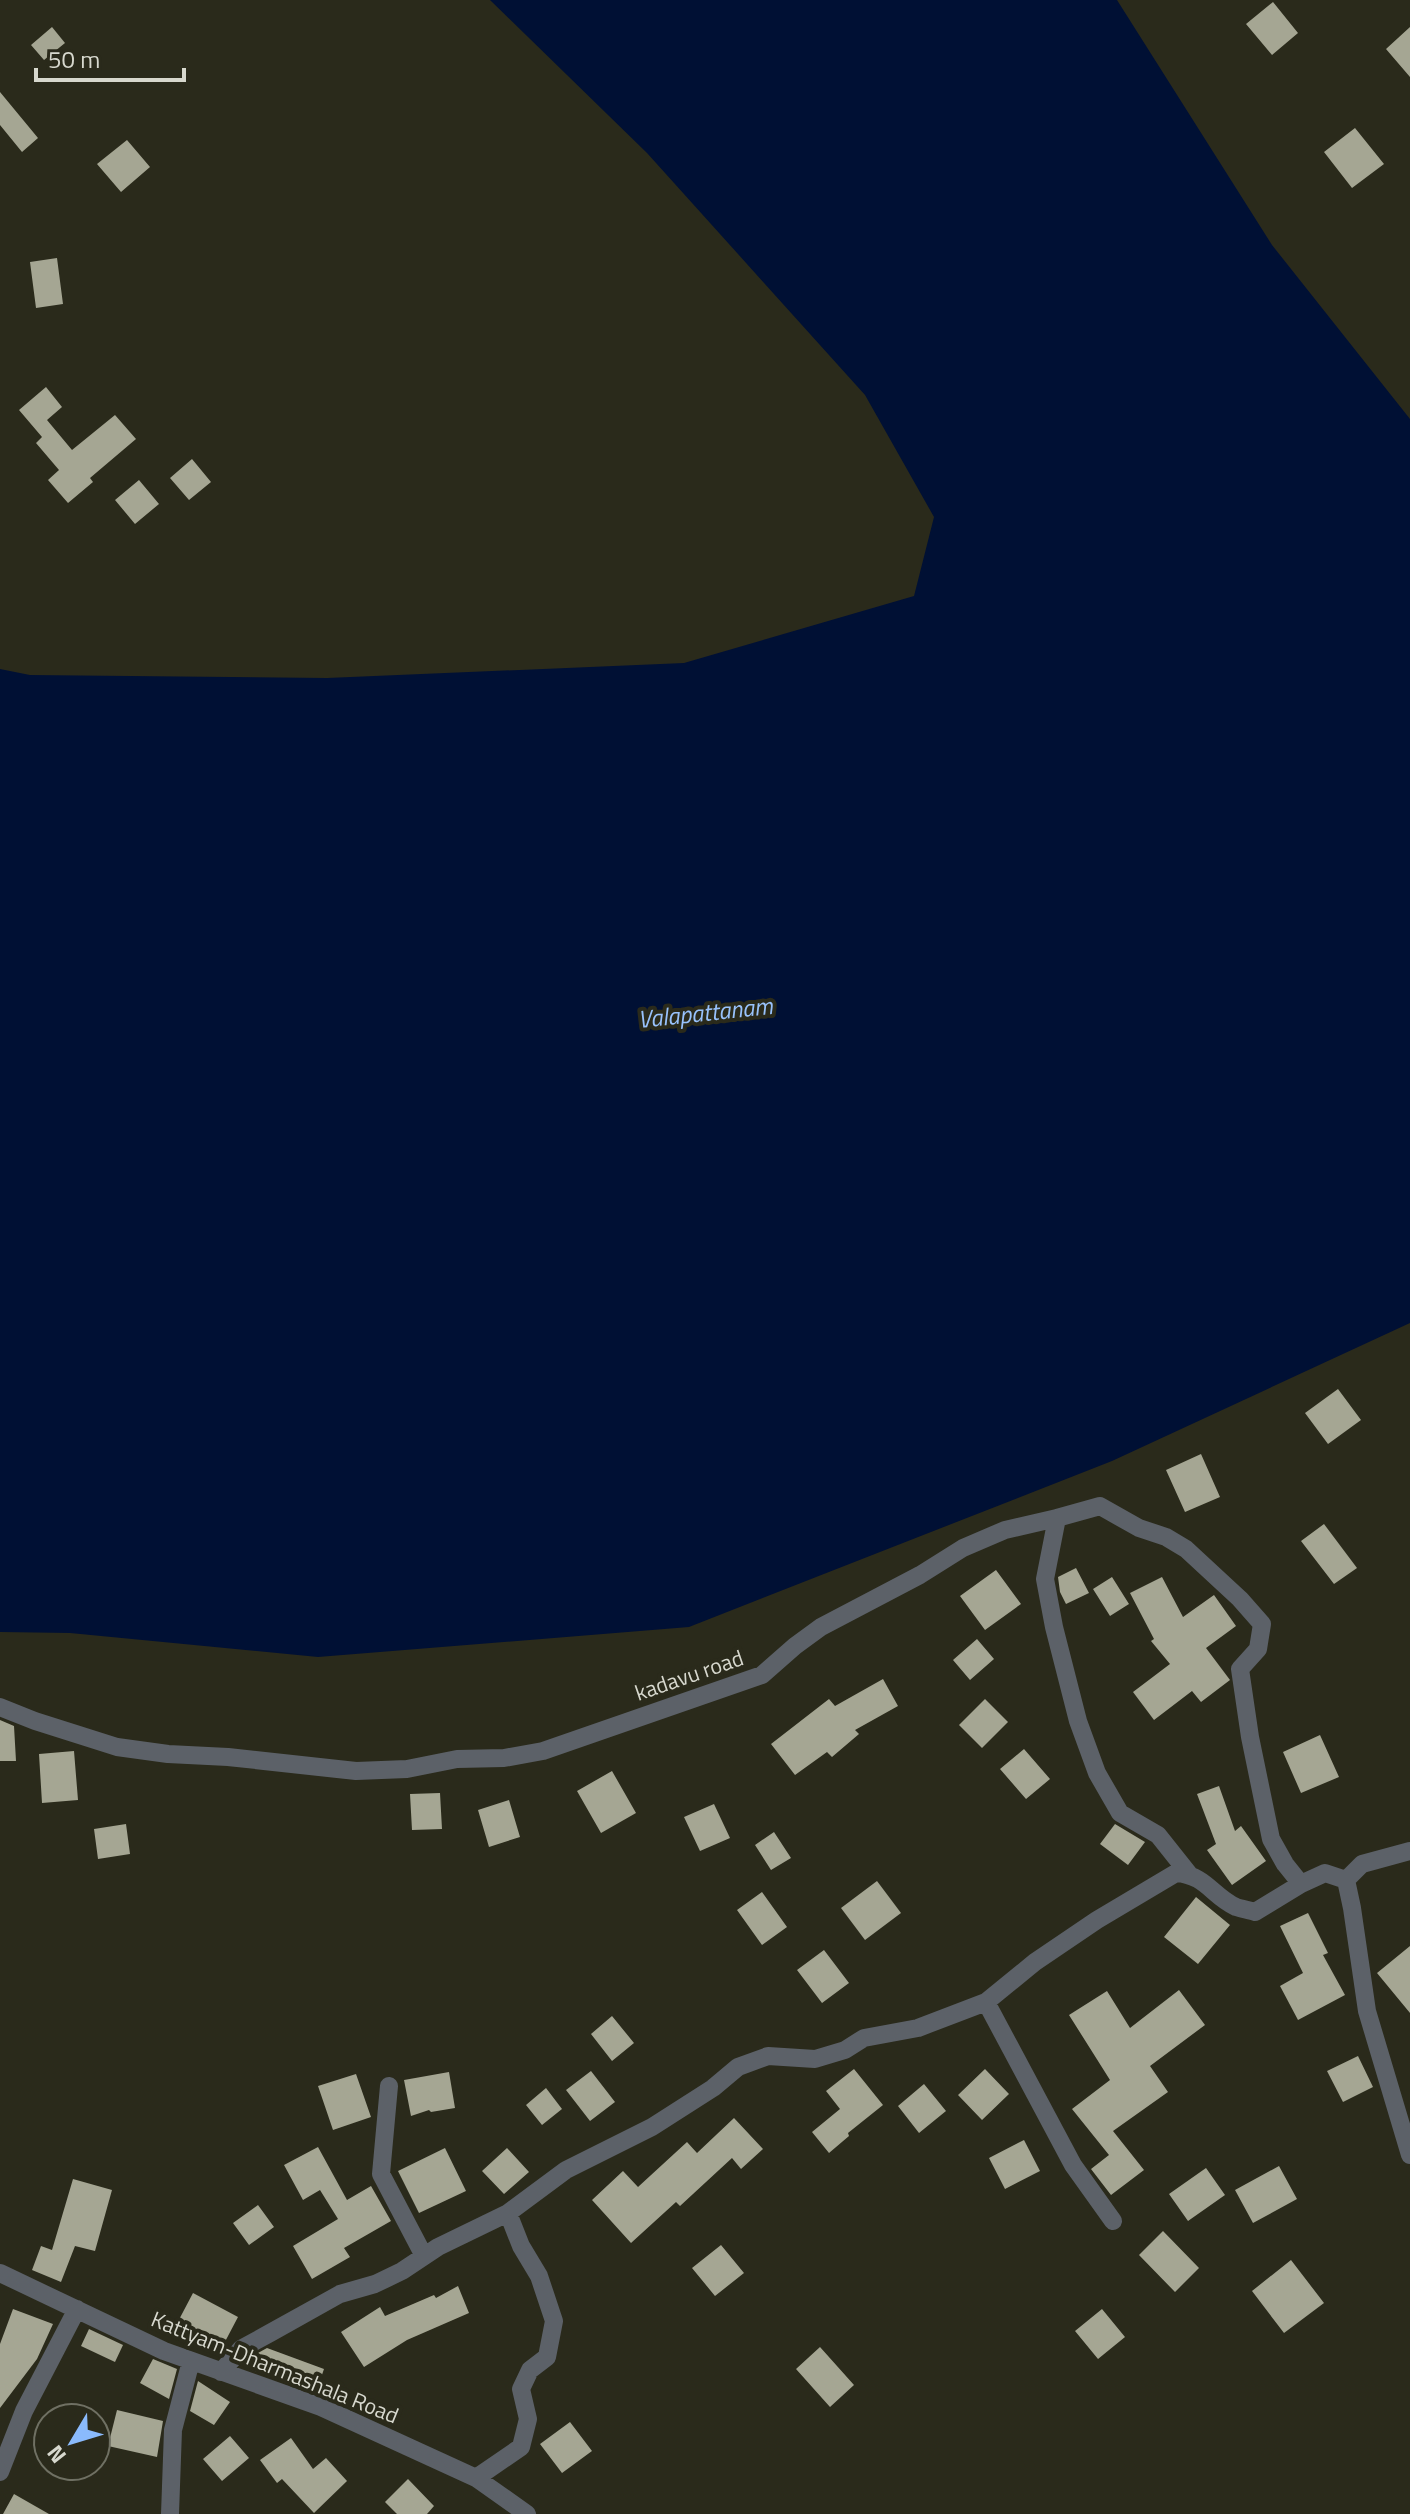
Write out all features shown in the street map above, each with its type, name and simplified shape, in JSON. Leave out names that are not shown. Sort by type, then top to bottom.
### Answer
[{"type":"street","name":"kadavu road","points":[[0,1707],[117,1747],[168,1754],[313,1764],[356,1771],[407,1769],[457,1759],[504,1758],[530,1753],[762,1675],[821,1627],[920,1575],[963,1548],[1005,1530],[1100,1506],[1186,1549],[1262,1624],[1258,1649],[1240,1669],[1250,1737],[1271,1839],[1301,1884]]},
{"type":"street","points":[[1057,1518],[1045,1579],[1054,1627],[1078,1721],[1097,1773],[1120,1813],[1158,1835],[1189,1874],[1209,1885],[1235,1907],[1255,1912],[1273,1899],[1325,1873],[1346,1880]]},
{"type":"street","points":[[1346,1880],[1362,1864],[1410,1851]]},
{"type":"street","points":[[221,2372],[241,2349],[340,2294],[375,2284],[476,2227],[508,2213],[566,2170],[652,2127],[713,2088],[738,2067],[768,2056],[815,2059],[845,2050],[864,2038],[918,2028],[986,2002],[1035,1962],[1097,1920],[1176,1873],[1189,1874]]},
{"type":"street","points":[[1346,1880],[1367,2011],[1410,2155]]},
{"type":"street","points":[[986,2002],[1073,2165],[1113,2221]]},
{"type":"street","points":[[389,2086],[381,2174],[424,2256]]},
{"type":"street","points":[[476,2478],[521,2447],[528,2419],[521,2389],[530,2370],[547,2357],[554,2321],[539,2276],[521,2246],[508,2213]]},
{"type":"street","name":"Kattyam-Dharmashala Road","points":[[0,2273],[164,2351],[321,2407],[476,2478],[527,2514]]},
{"type":"street","points":[[0,2472],[24,2411],[77,2309]]},
{"type":"street","points":[[170,2514],[173,2430],[191,2361]]},
{"type":"water","name":"Valapattanam","points":[[490,0],[1117,0],[1272,245],[1410,419],[1410,1323],[1112,1461],[689,1627],[318,1657],[70,1633],[0,1632],[0,669],[30,675],[327,678],[684,663],[914,596],[934,517],[865,395],[647,153]]},
{"type":"building","points":[[1273,2],[1298,33],[1272,55],[1246,24]]},
{"type":"building","points":[[52,27],[65,43],[44,60],[31,45]]},
{"type":"building","points":[[1410,27],[1410,77],[1386,49]]},
{"type":"building","points":[[0,92],[38,138],[22,152],[0,125]]},
{"type":"building","points":[[1355,128],[1384,164],[1352,188],[1324,152]]},
{"type":"building","points":[[127,140],[150,167],[121,192],[97,164]]},
{"type":"building","points":[[57,258],[63,304],[36,308],[30,262]]},
{"type":"building","points":[[46,387],[62,407],[47,420],[72,450],[115,415],[136,439],[90,478],[93,482],[68,503],[48,480],[59,470],[36,443],[42,437],[19,410]]},
{"type":"building","points":[[192,459],[211,482],[189,500],[170,478]]},
{"type":"building","points":[[139,480],[159,504],[135,524],[115,500]]},
{"type":"building","points":[[1338,1389],[1361,1420],[1328,1444],[1305,1413]]},
{"type":"building","points":[[1201,1454],[1220,1497],[1185,1512],[1166,1470]]},
{"type":"building","points":[[1324,1524],[1357,1568],[1334,1584],[1301,1541]]},
{"type":"building","points":[[1076,1568],[1089,1593],[1066,1604],[1058,1577]]},
{"type":"building","points":[[996,1570],[1021,1604],[985,1630],[960,1596]]},
{"type":"building","points":[[1112,1577],[1129,1604],[1110,1616],[1093,1589]]},
{"type":"building","points":[[1162,1577],[1183,1617],[1214,1595],[1236,1626],[1206,1648],[1230,1680],[1201,1702],[1192,1691],[1154,1720],[1133,1692],[1170,1664],[1151,1641],[1154,1639],[1130,1593]]},
{"type":"building","points":[[977,1639],[994,1659],[970,1680],[953,1660]]},
{"type":"building","points":[[883,1679],[898,1706],[855,1730],[859,1734],[832,1757],[827,1752],[795,1775],[771,1744],[829,1699],[835,1706]]},
{"type":"building","points":[[985,1699],[1008,1722],[982,1748],[959,1725]]},
{"type":"building","points":[[0,1720],[14,1726],[16,1761],[0,1761]]},
{"type":"building","points":[[1320,1735],[1339,1777],[1301,1793],[1283,1752]]},
{"type":"building","points":[[1024,1749],[1050,1779],[1026,1799],[1000,1769]]},
{"type":"building","points":[[74,1751],[78,1800],[42,1803],[39,1754]]},
{"type":"building","points":[[612,1771],[636,1813],[601,1833],[577,1791]]},
{"type":"building","points":[[1219,1786],[1235,1831],[1241,1826],[1266,1861],[1232,1885],[1207,1850],[1216,1844],[1197,1794]]},
{"type":"building","points":[[440,1793],[442,1829],[412,1830],[410,1794]]},
{"type":"building","points":[[509,1800],[520,1837],[489,1847],[478,1810]]},
{"type":"building","points":[[714,1804],[730,1838],[700,1851],[684,1817]]},
{"type":"building","points":[[126,1824],[130,1854],[98,1859],[94,1829]]},
{"type":"building","points":[[1115,1824],[1145,1842],[1128,1865],[1100,1844]]},
{"type":"building","points":[[774,1832],[791,1858],[771,1870],[755,1845]]},
{"type":"building","points":[[877,1881],[901,1913],[865,1940],[841,1908]]},
{"type":"building","points":[[762,1892],[787,1927],[762,1945],[737,1910]]},
{"type":"building","points":[[1196,1897],[1230,1925],[1198,1964],[1164,1937]]},
{"type":"building","points":[[1308,1913],[1328,1953],[1323,1955],[1345,1995],[1298,2020],[1280,1986],[1303,1973],[1280,1926]]},
{"type":"building","points":[[1410,1946],[1410,2013],[1377,1973]]},
{"type":"building","points":[[824,1950],[849,1983],[822,2003],[797,1970]]},
{"type":"building","points":[[1179,1990],[1205,2025],[1150,2066],[1168,2092],[1113,2131],[1144,2170],[1111,2195],[1091,2169],[1109,2155],[1072,2109],[1110,2080],[1069,2015],[1107,1991],[1130,2028]]},
{"type":"building","points":[[612,2016],[634,2043],[612,2061],[591,2034]]},
{"type":"building","points":[[1358,2056],[1373,2087],[1343,2102],[1327,2071]]},
{"type":"building","points":[[854,2069],[883,2105],[829,2153],[812,2132],[840,2109],[826,2091]]},
{"type":"building","points":[[985,2069],[1009,2094],[982,2120],[958,2095]]},
{"type":"building","points":[[591,2071],[615,2102],[590,2121],[566,2090]]},
{"type":"building","points":[[449,2072],[455,2108],[429,2110],[411,2116],[404,2080]]},
{"type":"building","points":[[356,2074],[371,2117],[333,2130],[318,2086]]},
{"type":"building","points":[[924,2084],[946,2111],[919,2133],[898,2106]]},
{"type":"building","points":[[546,2088],[562,2109],[542,2125],[526,2105]]},
{"type":"building","points":[[734,2118],[763,2149],[741,2169],[732,2158],[680,2206],[676,2202],[631,2243],[592,2200],[623,2171],[638,2187],[687,2142],[697,2153]]},
{"type":"building","points":[[1024,2140],[1040,2171],[1005,2189],[989,2158]]},
{"type":"building","points":[[318,2147],[347,2200],[371,2186],[391,2221],[344,2248],[350,2257],[312,2279],[293,2246],[338,2219],[320,2190],[303,2200],[284,2165]]},
{"type":"building","points":[[445,2148],[466,2191],[419,2213],[398,2171]]},
{"type":"building","points":[[507,2148],[529,2172],[504,2194],[482,2171]]},
{"type":"building","points":[[1279,2166],[1297,2199],[1253,2223],[1235,2190]]},
{"type":"building","points":[[1206,2168],[1225,2195],[1188,2221],[1169,2194]]},
{"type":"building","points":[[73,2179],[112,2190],[95,2251],[75,2246],[61,2282],[32,2270],[41,2246],[52,2250]]},
{"type":"building","points":[[258,2205],[274,2227],[249,2245],[233,2223]]},
{"type":"building","points":[[1163,2231],[1199,2268],[1175,2292],[1139,2255]]},
{"type":"building","points":[[721,2245],[744,2273],[715,2296],[692,2268]]},
{"type":"building","points":[[1291,2260],[1324,2303],[1284,2333],[1252,2291]]},
{"type":"building","points":[[458,2286],[469,2313],[407,2340],[364,2367],[341,2332],[380,2307],[385,2316],[434,2295],[436,2298]]},
{"type":"building","points":[[193,2293],[238,2317],[218,2355],[173,2331]]},
{"type":"building","points":[[13,2309],[53,2324],[37,2359],[0,2408],[0,2344]]},
{"type":"building","points":[[1102,2309],[1125,2337],[1098,2359],[1075,2331]]},
{"type":"building","points":[[89,2329],[123,2345],[115,2362],[81,2346]]},
{"type":"building","points":[[820,2347],[854,2385],[830,2407],[796,2369]]},
{"type":"building","points":[[267,2348],[324,2369],[316,2392],[252,2370],[258,2353]]},
{"type":"building","points":[[153,2359],[177,2369],[169,2399],[140,2383]]},
{"type":"building","points":[[198,2381],[230,2402],[214,2425],[190,2411]]},
{"type":"building","points":[[117,2410],[163,2421],[157,2457],[112,2447]]},
{"type":"building","points":[[570,2422],[592,2451],[562,2473],[540,2444]]},
{"type":"building","points":[[230,2436],[249,2458],[222,2481],[203,2459]]},
{"type":"building","points":[[291,2438],[313,2469],[326,2458],[347,2481],[314,2513],[282,2479],[277,2483],[260,2460]]},
{"type":"building","points":[[408,2479],[434,2506],[427,2514],[397,2514],[385,2502]]},
{"type":"building","points":[[14,2494],[49,2514],[3,2514]]}]
